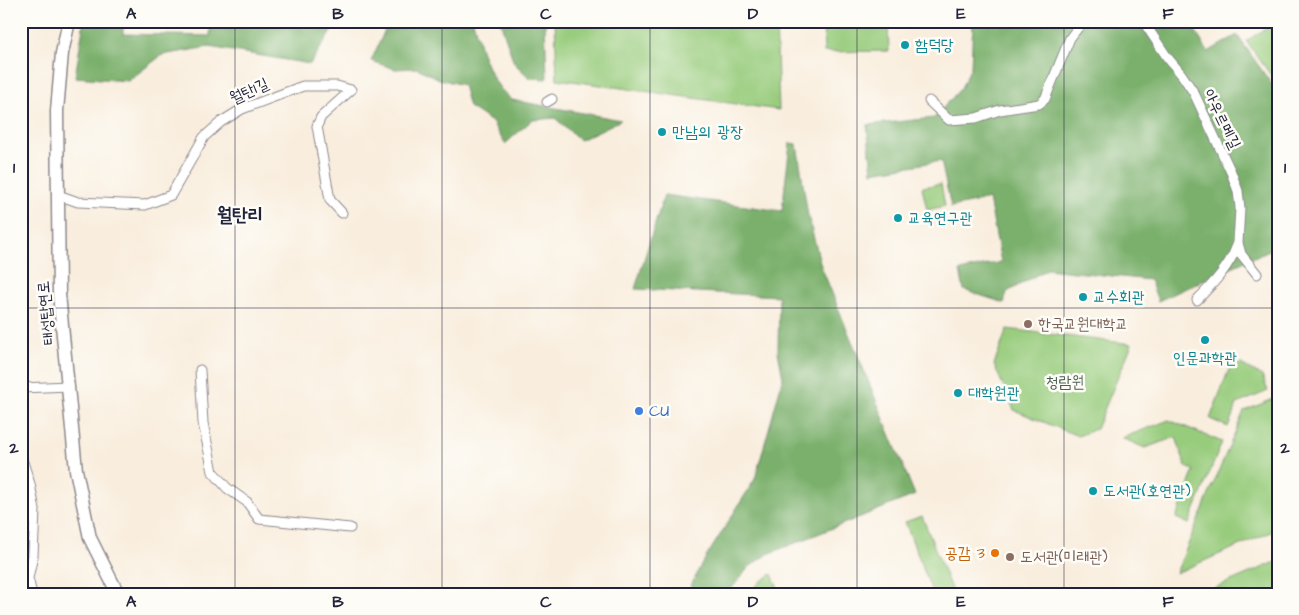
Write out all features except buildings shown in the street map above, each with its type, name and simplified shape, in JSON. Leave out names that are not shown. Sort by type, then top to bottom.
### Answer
[{"type":"main road","name":"태성탑연로","points":[[68,21],[62,53],[57,111],[59,294],[76,470],[90,538],[118,594]]},
{"type":"street","points":[[929,100],[949,120],[976,118],[1010,108],[1039,104],[1045,99],[1070,38],[1083,21]]},
{"type":"street","name":"아우르메길","points":[[1143,21],[1194,93],[1238,191],[1240,208],[1238,243],[1234,255],[1227,267],[1197,300]]},
{"type":"street","name":"월탄1길","points":[[58,195],[78,202],[145,205],[170,195],[204,137],[221,122],[242,109],[303,86],[337,86],[351,90],[321,117],[317,126],[330,200],[342,213]]},
{"type":"street","points":[[21,213],[21,244]]},
{"type":"street","points":[[1238,243],[1241,254],[1257,274]]},
{"type":"street","points":[[200,370],[203,423],[213,472],[227,488],[247,502],[259,519],[350,528]]},
{"type":"street","points":[[21,388],[69,386]]},
{"type":"street","points":[[21,456],[30,484],[35,510],[32,556],[28,578],[32,594]]},
{"type":"green space","points":[[84,21],[123,21],[123,34],[210,36],[211,21],[338,21],[310,64],[209,47],[162,55],[128,81],[75,77]]},
{"type":"green space","points":[[389,21],[473,21],[486,64],[497,84],[512,100],[621,120],[580,140],[555,118],[532,120],[505,144],[492,122],[469,107],[463,85],[439,79],[417,68],[395,69],[371,61]]},
{"type":"green space","points":[[500,21],[545,21],[547,79],[530,78],[514,63]]},
{"type":"green space","points":[[555,21],[776,21],[779,110],[557,79]]},
{"type":"green space","points":[[823,21],[888,21],[889,51],[824,52]]},
{"type":"green space","points":[[973,21],[1189,21],[1208,52],[1237,35],[1278,93],[1278,246],[1158,301],[1150,280],[1047,269],[1007,292],[1004,303],[964,290],[960,271],[1001,262],[989,199],[951,207],[941,161],[872,172],[867,125],[934,118],[961,88],[971,67]]},
{"type":"green space","points":[[1278,21],[1278,85],[1246,41]]},
{"type":"green space","points":[[790,143],[797,144],[808,216],[821,266],[915,495],[768,554],[749,567],[727,594],[687,594],[700,567],[755,479],[783,378],[778,352],[779,296],[635,289],[664,195],[782,211]]},
{"type":"green space","points":[[941,184],[945,206],[927,210],[922,187]]},
{"type":"green space","name":"청람원","points":[[1007,329],[1132,344],[1096,429],[1078,436],[1014,410],[994,365]]},
{"type":"green space","points":[[1241,364],[1262,376],[1268,391],[1237,404],[1228,427],[1210,419],[1229,369]]},
{"type":"green space","points":[[1278,397],[1278,529],[1176,573],[1244,411]]},
{"type":"green space","points":[[1169,420],[1222,442],[1189,524],[1176,518],[1194,470],[1186,467],[1176,437],[1145,448],[1122,438]]},
{"type":"green space","points":[[922,516],[953,594],[933,594],[905,522]]},
{"type":"green space","points":[[1278,561],[1278,594],[1206,594],[1205,592]]},
{"type":"green space","points":[[772,574],[780,594],[749,594],[760,582]]},
{"type":"place","name":"함덕당","points":[[905,45]]},
{"type":"place","name":"만남의 광장","points":[[662,132]]},
{"type":"place","name":"교육연구관","points":[[898,218]]},
{"type":"place","name":"교수회관","points":[[1083,297]]},
{"type":"place","name":"한국교원대학교","points":[[1028,324]]},
{"type":"place","name":"인문과학관","points":[[1205,340]]},
{"type":"place","name":"대학원관","points":[[958,393]]},
{"type":"place","name":"CU","points":[[639,411]]},
{"type":"place","name":"도서관(호연관)","points":[[1093,491]]},
{"type":"place","name":"공감 3","points":[[995,553]]},
{"type":"place","name":"도서관(미래관)","points":[[1010,557]]},
{"type":"district","name":"월탄리","points":[[240,215]]}]
